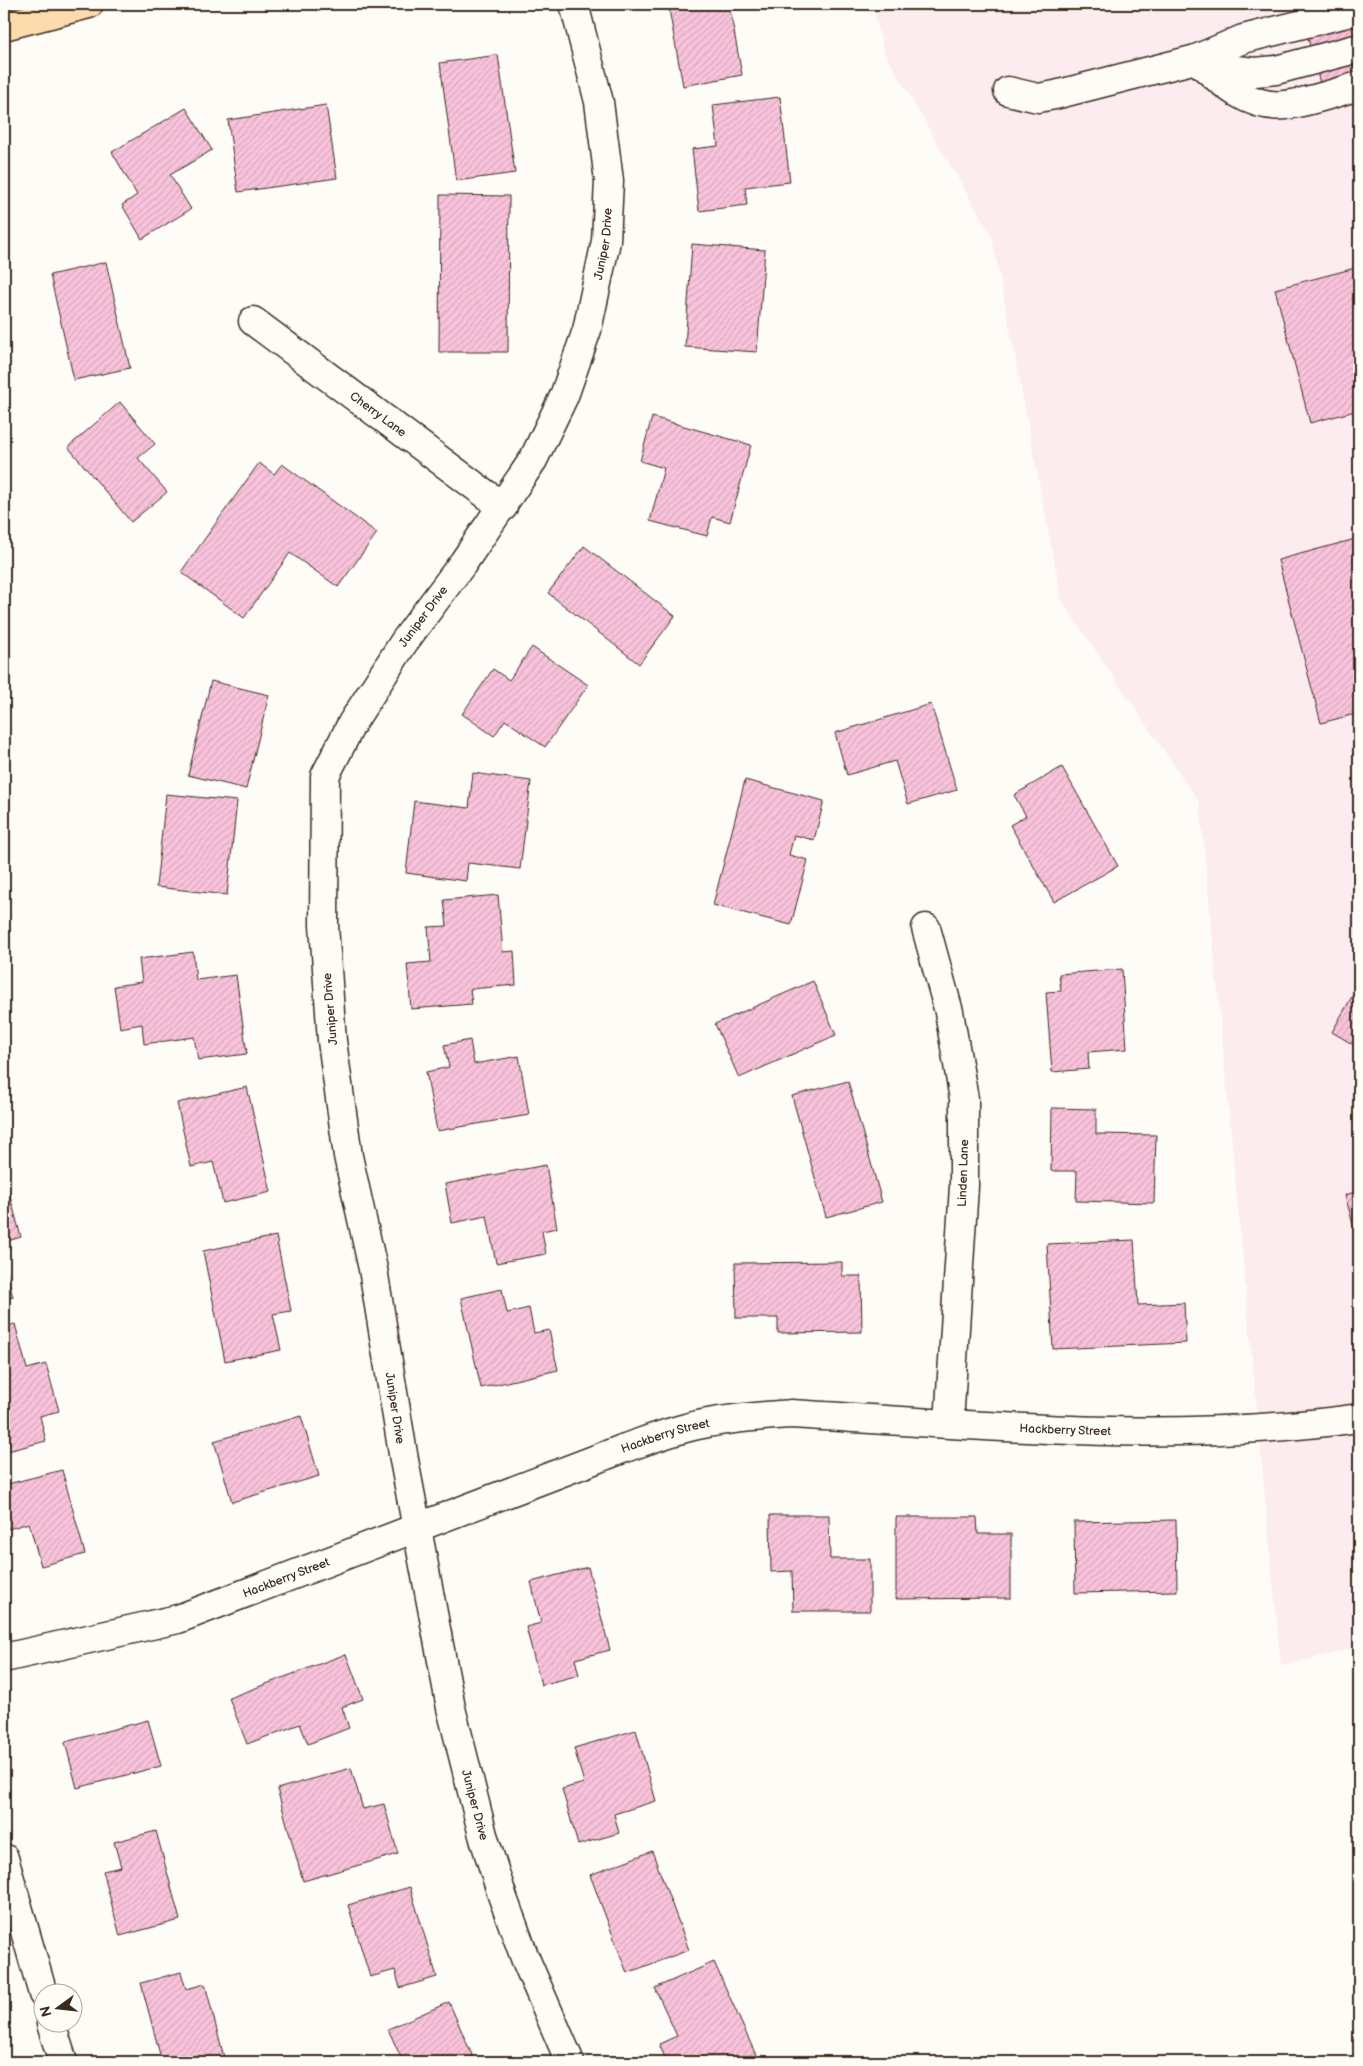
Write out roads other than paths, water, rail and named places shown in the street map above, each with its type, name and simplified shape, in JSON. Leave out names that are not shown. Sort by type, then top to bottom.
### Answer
[{"type":"main road","points":[[4,26],[90,4]]},
{"type":"street","name":"Juniper Drive","points":[[570,2062],[525,1958],[502,1898],[483,1835],[451,1708],[404,1460],[373,1269],[348,1156],[332,1041],[324,925],[325,776],[352,724],[404,642],[464,563],[534,460],[564,396],[587,330],[606,241],[609,181],[598,102],[574,4]]},
{"type":"street","points":[[1196,59],[1206,45],[1233,25],[1310,4]]},
{"type":"street","points":[[1008,91],[1038,98],[1056,96],[1196,59],[1243,39],[1359,10]]},
{"type":"street","points":[[1196,59],[1246,57],[1359,28]]},
{"type":"street","points":[[1196,59],[1236,70],[1255,72],[1276,70],[1359,48]]},
{"type":"street","points":[[1196,59],[1222,76],[1242,85],[1262,90],[1281,89],[1359,69]]},
{"type":"street","points":[[1196,59],[1226,86],[1240,95],[1262,103],[1284,106],[1359,86]]},
{"type":"street","name":"Cherry Lane","points":[[253,321],[503,507]]},
{"type":"street","name":"Linden Lane","points":[[926,928],[949,1012],[964,1098],[964,1186],[949,1423]]},
{"type":"street","name":"Hackberry Street","points":[[4,1658],[178,1620],[660,1435],[702,1424],[744,1417],[791,1414],[1077,1432],[1136,1432],[1271,1427],[1359,1418]]},
{"type":"street","points":[[4,1858],[40,1984]]},
{"type":"street","points":[[55,2034],[63,2062]]}]
